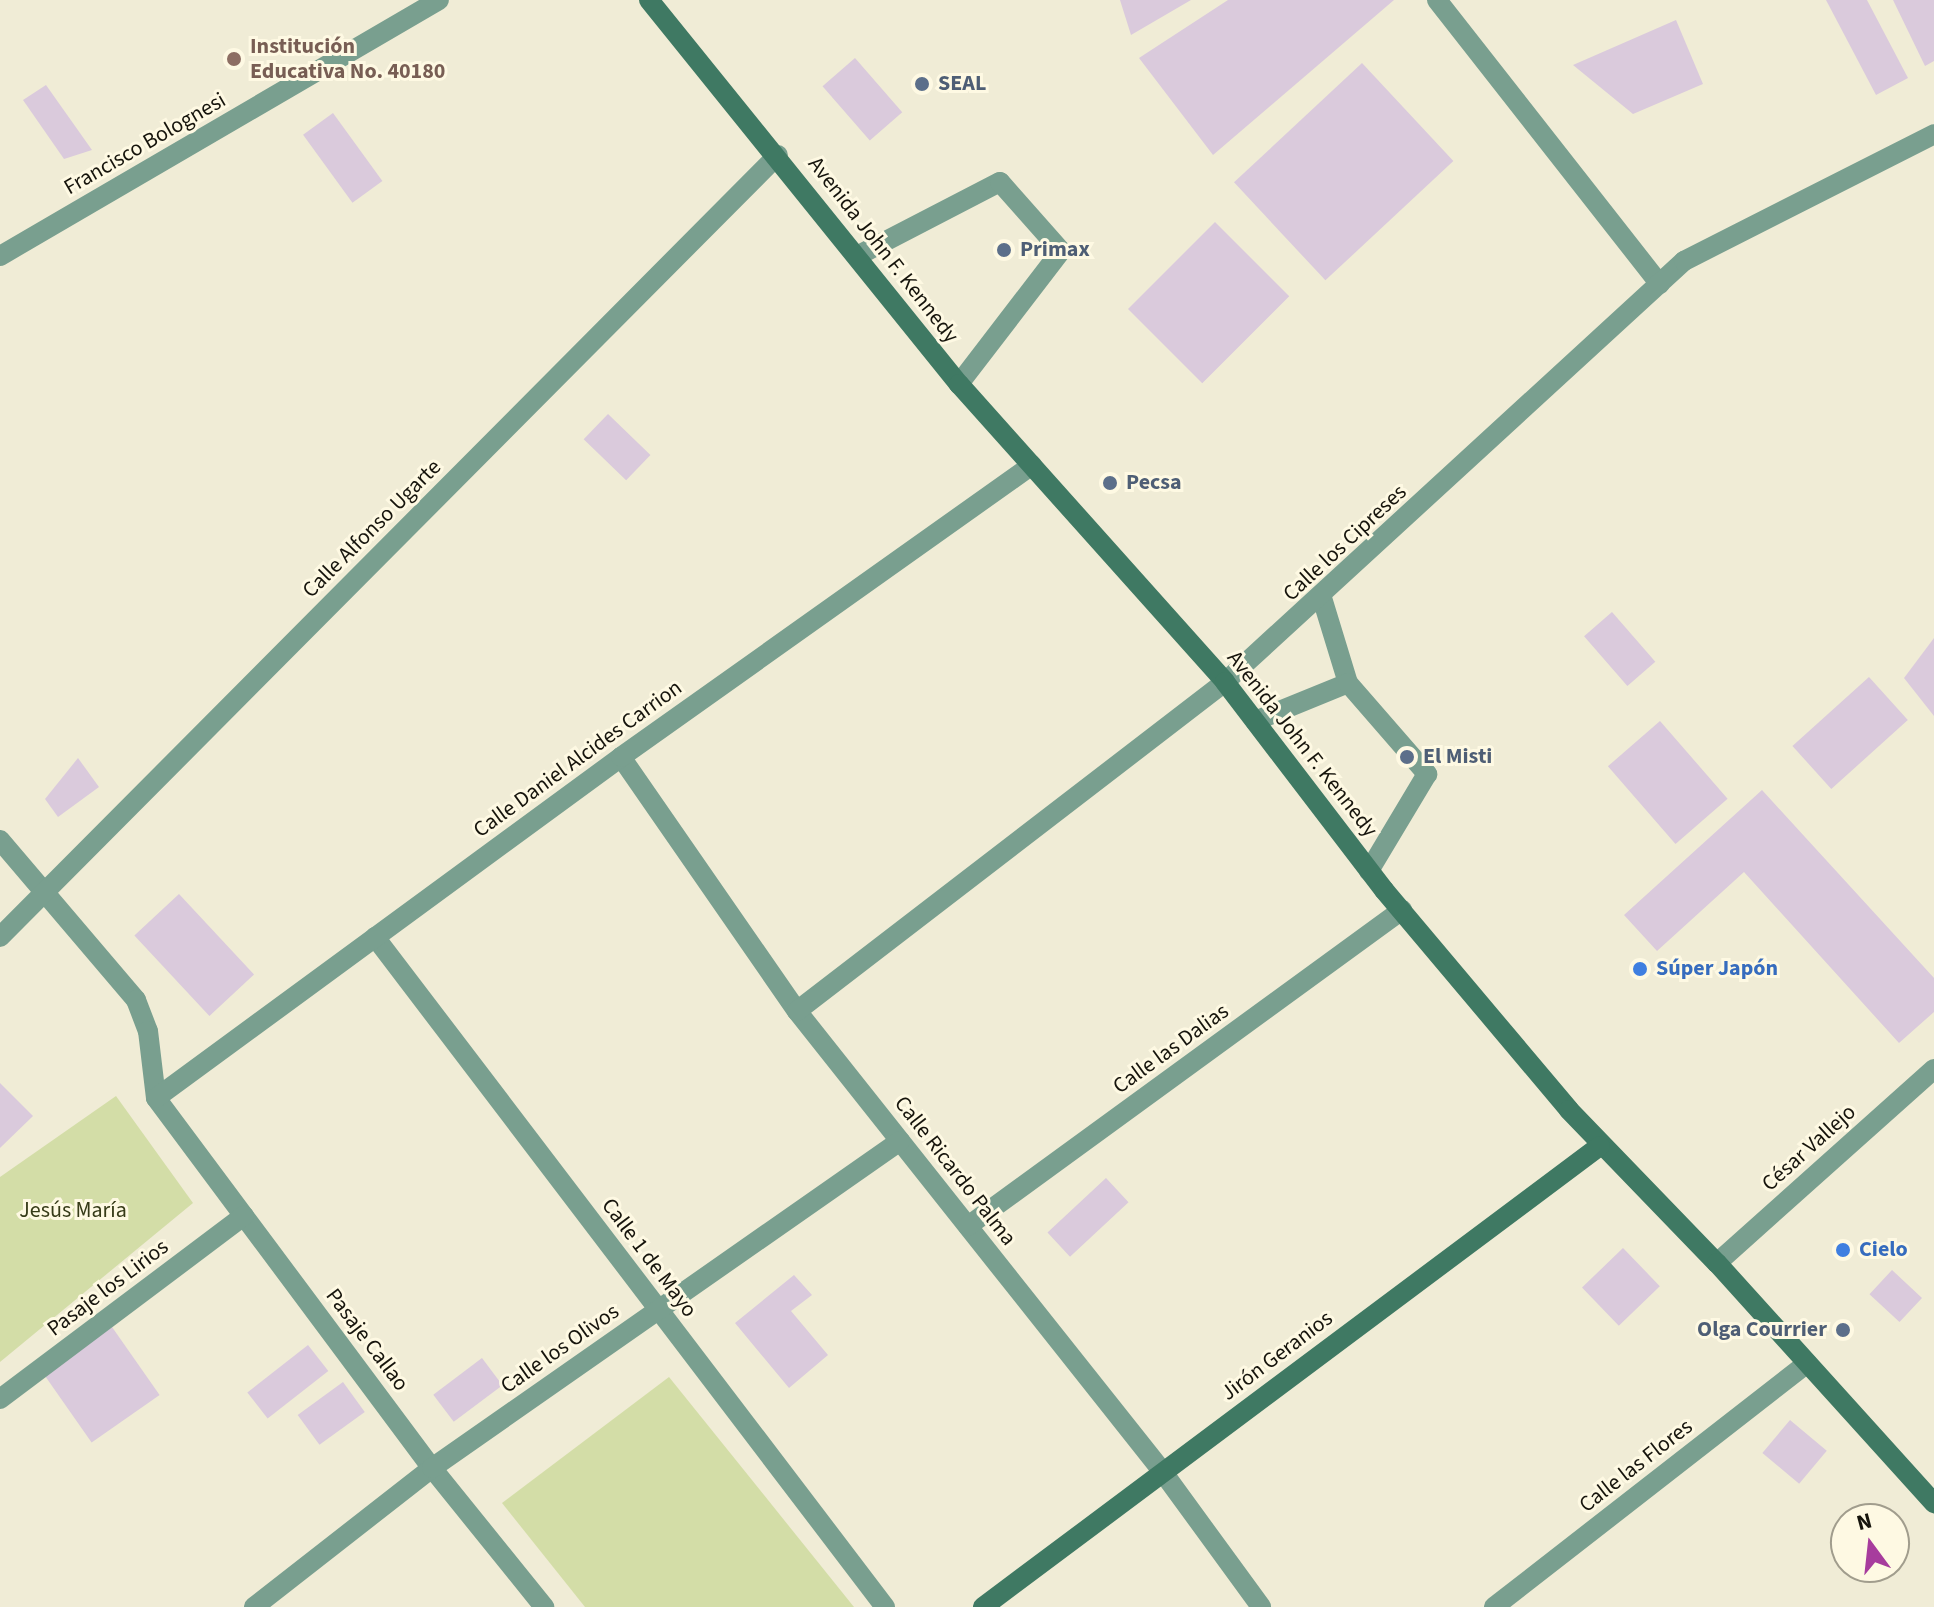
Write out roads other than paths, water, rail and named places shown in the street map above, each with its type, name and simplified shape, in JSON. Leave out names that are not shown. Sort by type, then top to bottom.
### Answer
[{"type":"main road","name":"Avenida John F. Kennedy","points":[[649,0],[778,155],[959,384],[1225,682],[1369,871],[1600,1146],[1717,1263],[1934,1503]]},
{"type":"main road","name":"Jirón Geranios","points":[[983,1607],[1600,1146]]},
{"type":"street","name":"Francisco Bolognesi","points":[[0,256],[439,0]]},
{"type":"street","points":[[1437,0],[1660,284]]},
{"type":"street","name":"Calle los Cipreses","points":[[797,1011],[1225,682],[1322,598],[1684,261],[1934,134]]},
{"type":"street","name":"Calle Alfonso Ugarte","points":[[0,937],[778,155]]},
{"type":"street","points":[[857,256],[1000,182],[1061,251],[959,384]]},
{"type":"street","name":"Calle Daniel Alcides Carrion","points":[[156,1098],[621,757],[1032,465]]},
{"type":"street","points":[[1322,598],[1348,683],[1427,774],[1369,871]]},
{"type":"street","points":[[1255,721],[1348,683]]},
{"type":"street","name":"Calle Ricardo Palma","points":[[621,757],[797,1011],[1162,1471],[1261,1607]]},
{"type":"street","points":[[0,840],[136,1000],[148,1031],[156,1098]]},
{"type":"street","name":"Calle las Dalias","points":[[968,1226],[1402,910]]},
{"type":"street","name":"Calle 1 de Mayo","points":[[375,937],[885,1607]]},
{"type":"street","name":"César Vallejo","points":[[1717,1263],[1934,1069]]},
{"type":"street","name":"Pasaje Callao","points":[[156,1098],[432,1468],[544,1607]]},
{"type":"street","name":"Calle los Olivos","points":[[254,1607],[432,1468],[900,1141]]},
{"type":"street","name":"Pasaje los Lirios","points":[[0,1399],[244,1216]]},
{"type":"street","name":"Calle las Flores","points":[[1494,1607],[1807,1363]]},
{"type":"place","name":"Institución Educativa No. 40180","points":[[234,59]]},
{"type":"place","name":"SEAL","points":[[922,84]]},
{"type":"place","name":"Primax","points":[[1004,250]]},
{"type":"place","name":"Pecsa","points":[[1110,483]]},
{"type":"place","name":"El Misti","points":[[1407,757]]},
{"type":"place","name":"Súper Japón","points":[[1640,969]]},
{"type":"place","name":"Cielo","points":[[1843,1250]]},
{"type":"place","name":"Olga Courrier","points":[[1843,1330]]},
{"type":"park label","name":"Jesús María","points":[[73,1211]]}]
